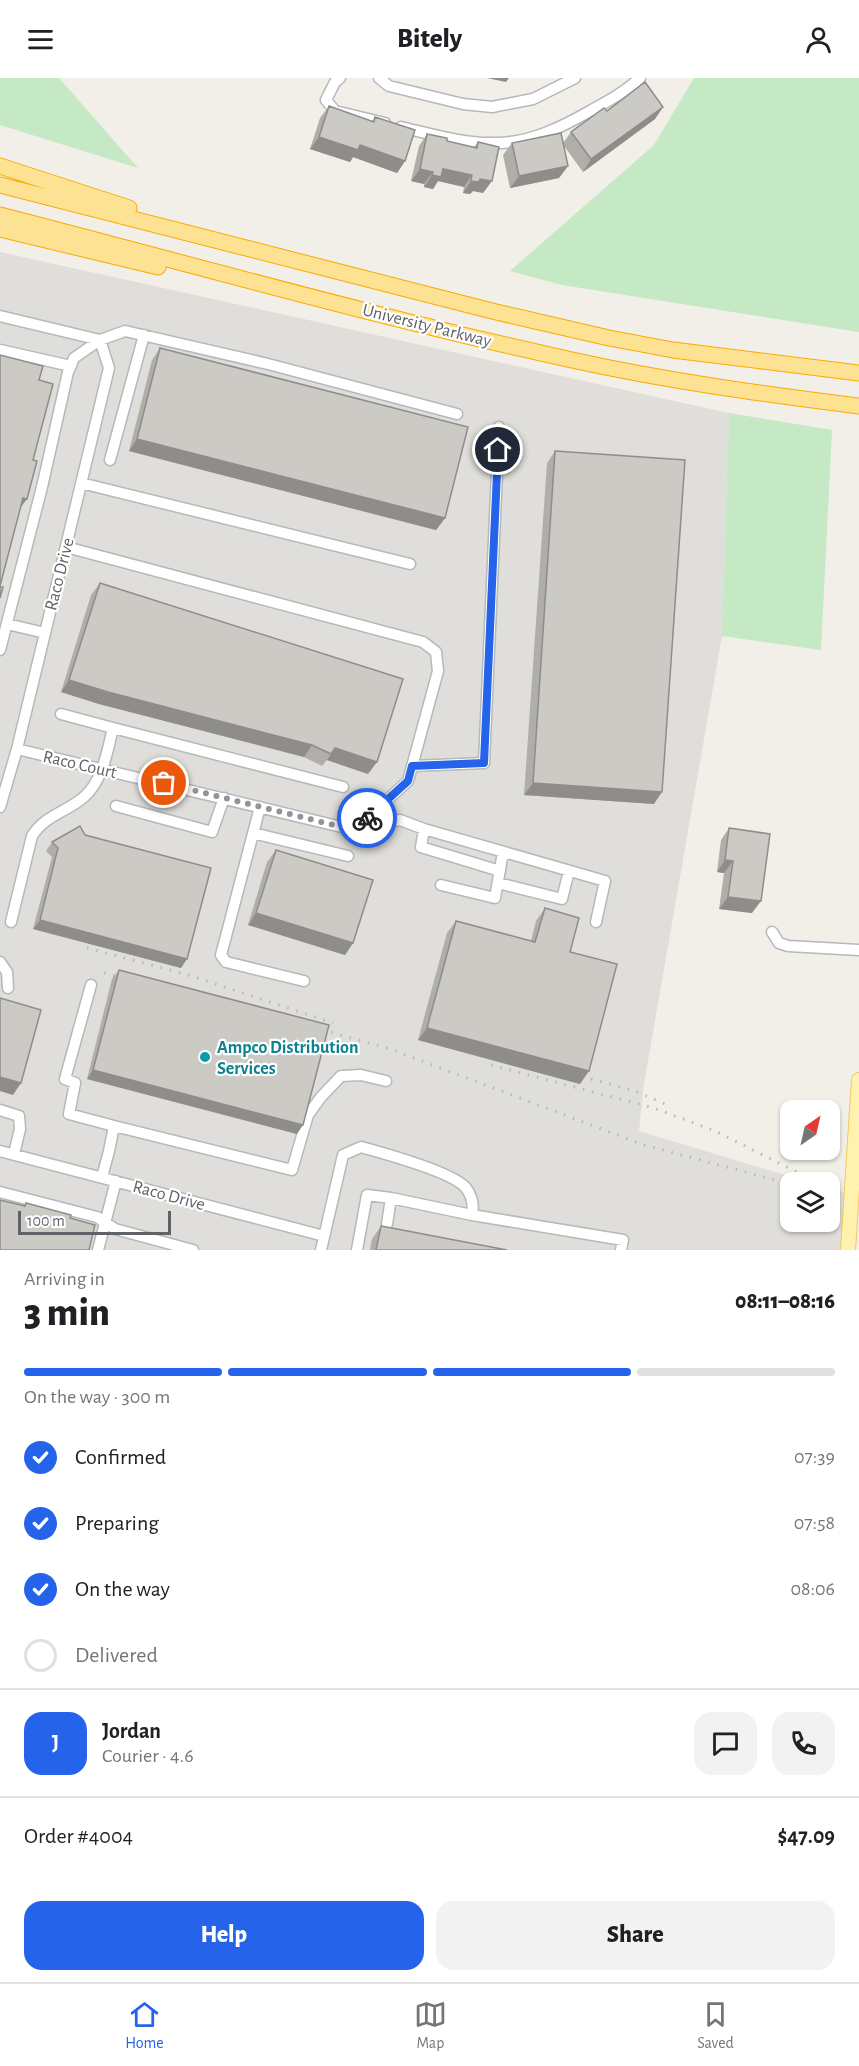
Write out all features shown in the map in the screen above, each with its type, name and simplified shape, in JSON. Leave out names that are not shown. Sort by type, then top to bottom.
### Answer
[{"type":"highway","points":[[0,166],[127,208],[193,234]]},
{"type":"highway","name":"University Parkway","points":[[0,185],[481,308],[609,338],[673,350],[859,373]]},
{"type":"highway","name":"University Parkway","points":[[0,215],[268,285],[573,360],[735,390],[859,406]]},
{"type":"highway","points":[[0,230],[215,280],[268,285]]},
{"type":"main road","points":[[848,1250],[859,1080]]},
{"type":"street","points":[[340,78],[335,82],[326,100],[335,111],[448,139],[496,143],[531,138],[566,125],[627,90],[640,78]]},
{"type":"street","points":[[379,78],[463,104],[492,107],[533,99],[575,78]]},
{"type":"street","points":[[0,316],[100,340]]},
{"type":"street","points":[[0,650],[42,487],[68,372],[75,358],[100,340],[125,331],[268,364],[457,414]]},
{"type":"street","points":[[110,460],[144,335]]},
{"type":"street","name":"Raco Drive","points":[[0,807],[109,368],[100,340]]},
{"type":"street","points":[[0,350],[71,366]]},
{"type":"street","points":[[412,766],[484,763],[499,427]]},
{"type":"street","points":[[81,483],[410,564]]},
{"type":"street","points":[[66,547],[423,642],[436,652],[438,671],[408,781],[354,830]]},
{"type":"street","points":[[7,624],[45,633]]},
{"type":"street","points":[[61,714],[343,787]]},
{"type":"street","points":[[11,922],[32,836],[39,825],[85,797],[103,769],[113,728]]},
{"type":"street","name":"Raco Court","points":[[16,748],[354,830]]},
{"type":"street","points":[[116,806],[212,832],[224,798]]},
{"type":"street","points":[[260,807],[221,955],[226,962],[304,981]]},
{"type":"street","points":[[354,830],[400,820],[605,881],[596,922]]},
{"type":"street","points":[[424,829],[421,847],[500,871]]},
{"type":"street","points":[[253,833],[348,856]]},
{"type":"street","points":[[441,885],[495,898],[503,852]]},
{"type":"street","points":[[498,883],[562,899],[569,871]]},
{"type":"street","points":[[772,932],[779,943],[788,946],[859,950]]},
{"type":"street","points":[[0,962],[7,972],[8,987]]},
{"type":"street","points":[[91,985],[65,1079],[75,1083],[69,1114],[292,1170],[308,1115],[341,1076],[361,1075],[386,1081]]},
{"type":"street","points":[[0,1110],[19,1116],[20,1129],[14,1154]]},
{"type":"street","points":[[102,1178],[114,1126]]},
{"type":"street","points":[[321,1250],[343,1155],[361,1147],[399,1157],[446,1175],[466,1187],[474,1204],[472,1215]]},
{"type":"street","name":"Raco Drive","points":[[0,1151],[324,1236]]},
{"type":"street","points":[[98,1250],[116,1181]]},
{"type":"street","points":[[0,1192],[97,1217],[115,1229],[193,1250]]},
{"type":"street","points":[[357,1250],[367,1195],[472,1215],[623,1239],[621,1250]]},
{"type":"street","points":[[387,1224],[391,1198]]},
{"type":"shaded area","points":[[0,252],[729,413],[722,636],[644,1084],[639,1131],[780,1174],[780,1232],[840,1232],[840,1191],[853,1196],[846,1250],[0,1250]]},
{"type":"green space","points":[[0,78],[59,78],[138,168],[0,125]]},
{"type":"green space","points":[[694,78],[859,78],[859,332],[562,285],[510,271],[654,145]]},
{"type":"green space","points":[[729,413],[832,430],[821,650],[722,636]]},
{"type":"building","points":[[645,82],[663,107],[591,159],[571,132],[604,108],[607,111]]},
{"type":"building","points":[[329,106],[374,122],[375,117],[415,130],[405,161],[360,145],[358,150],[319,137]]},
{"type":"building","points":[[561,133],[568,166],[519,176],[512,143]]},
{"type":"building","points":[[427,134],[477,148],[478,142],[499,147],[492,181],[480,179],[479,182],[471,181],[472,175],[443,169],[441,177],[432,175],[433,172],[420,169]]},
{"type":"building","points":[[160,348],[468,427],[445,518],[137,439]]},
{"type":"building","points":[[0,355],[43,366],[39,380],[53,384],[33,460],[37,461],[27,499],[23,498],[0,586]]},
{"type":"building","points":[[555,451],[685,460],[662,792],[533,783]]},
{"type":"building","points":[[100,583],[403,679],[377,762],[335,748],[331,754],[312,745],[69,680]]},
{"type":"building","points":[[80,826],[85,835],[211,868],[187,959],[40,920],[58,848],[52,842]]},
{"type":"building","points":[[729,828],[770,834],[761,901],[728,897],[733,861],[725,860]]},
{"type":"building","points":[[276,850],[373,880],[353,943],[256,913]]},
{"type":"building","points":[[545,908],[579,918],[570,952],[617,964],[589,1071],[427,1028],[456,921],[535,942]]},
{"type":"building","name":"Ampco Distribution Services","points":[[119,970],[329,1025],[303,1125],[93,1070]]},
{"type":"building","points":[[0,998],[41,1010],[21,1083],[0,1077]]},
{"type":"building","points":[[0,1200],[25,1206],[26,1203],[71,1215],[70,1218],[95,1225],[89,1250],[0,1250]]},
{"type":"building","points":[[381,1226],[507,1250],[376,1250]]},
{"type":"railway","points":[[87,948],[185,974],[333,1023]]},
{"type":"railway","points":[[104,973],[130,980]]},
{"type":"railway","points":[[313,1027],[390,1049],[644,1145],[780,1181]]},
{"type":"railway","points":[[491,1065],[654,1108],[715,1131],[797,1172]]},
{"type":"railway","points":[[591,1079],[632,1090],[670,1106]]},
{"type":"railway","points":[[840,1192],[859,1200]]},
{"type":"way so far","points":[[164,783],[354,830],[367,818]]},
{"type":"place","name":"Ampco Distribution Services","points":[[205,1057]]},
{"type":"route","points":[[367,818],[408,781],[412,766],[484,763],[498,450]]}]
